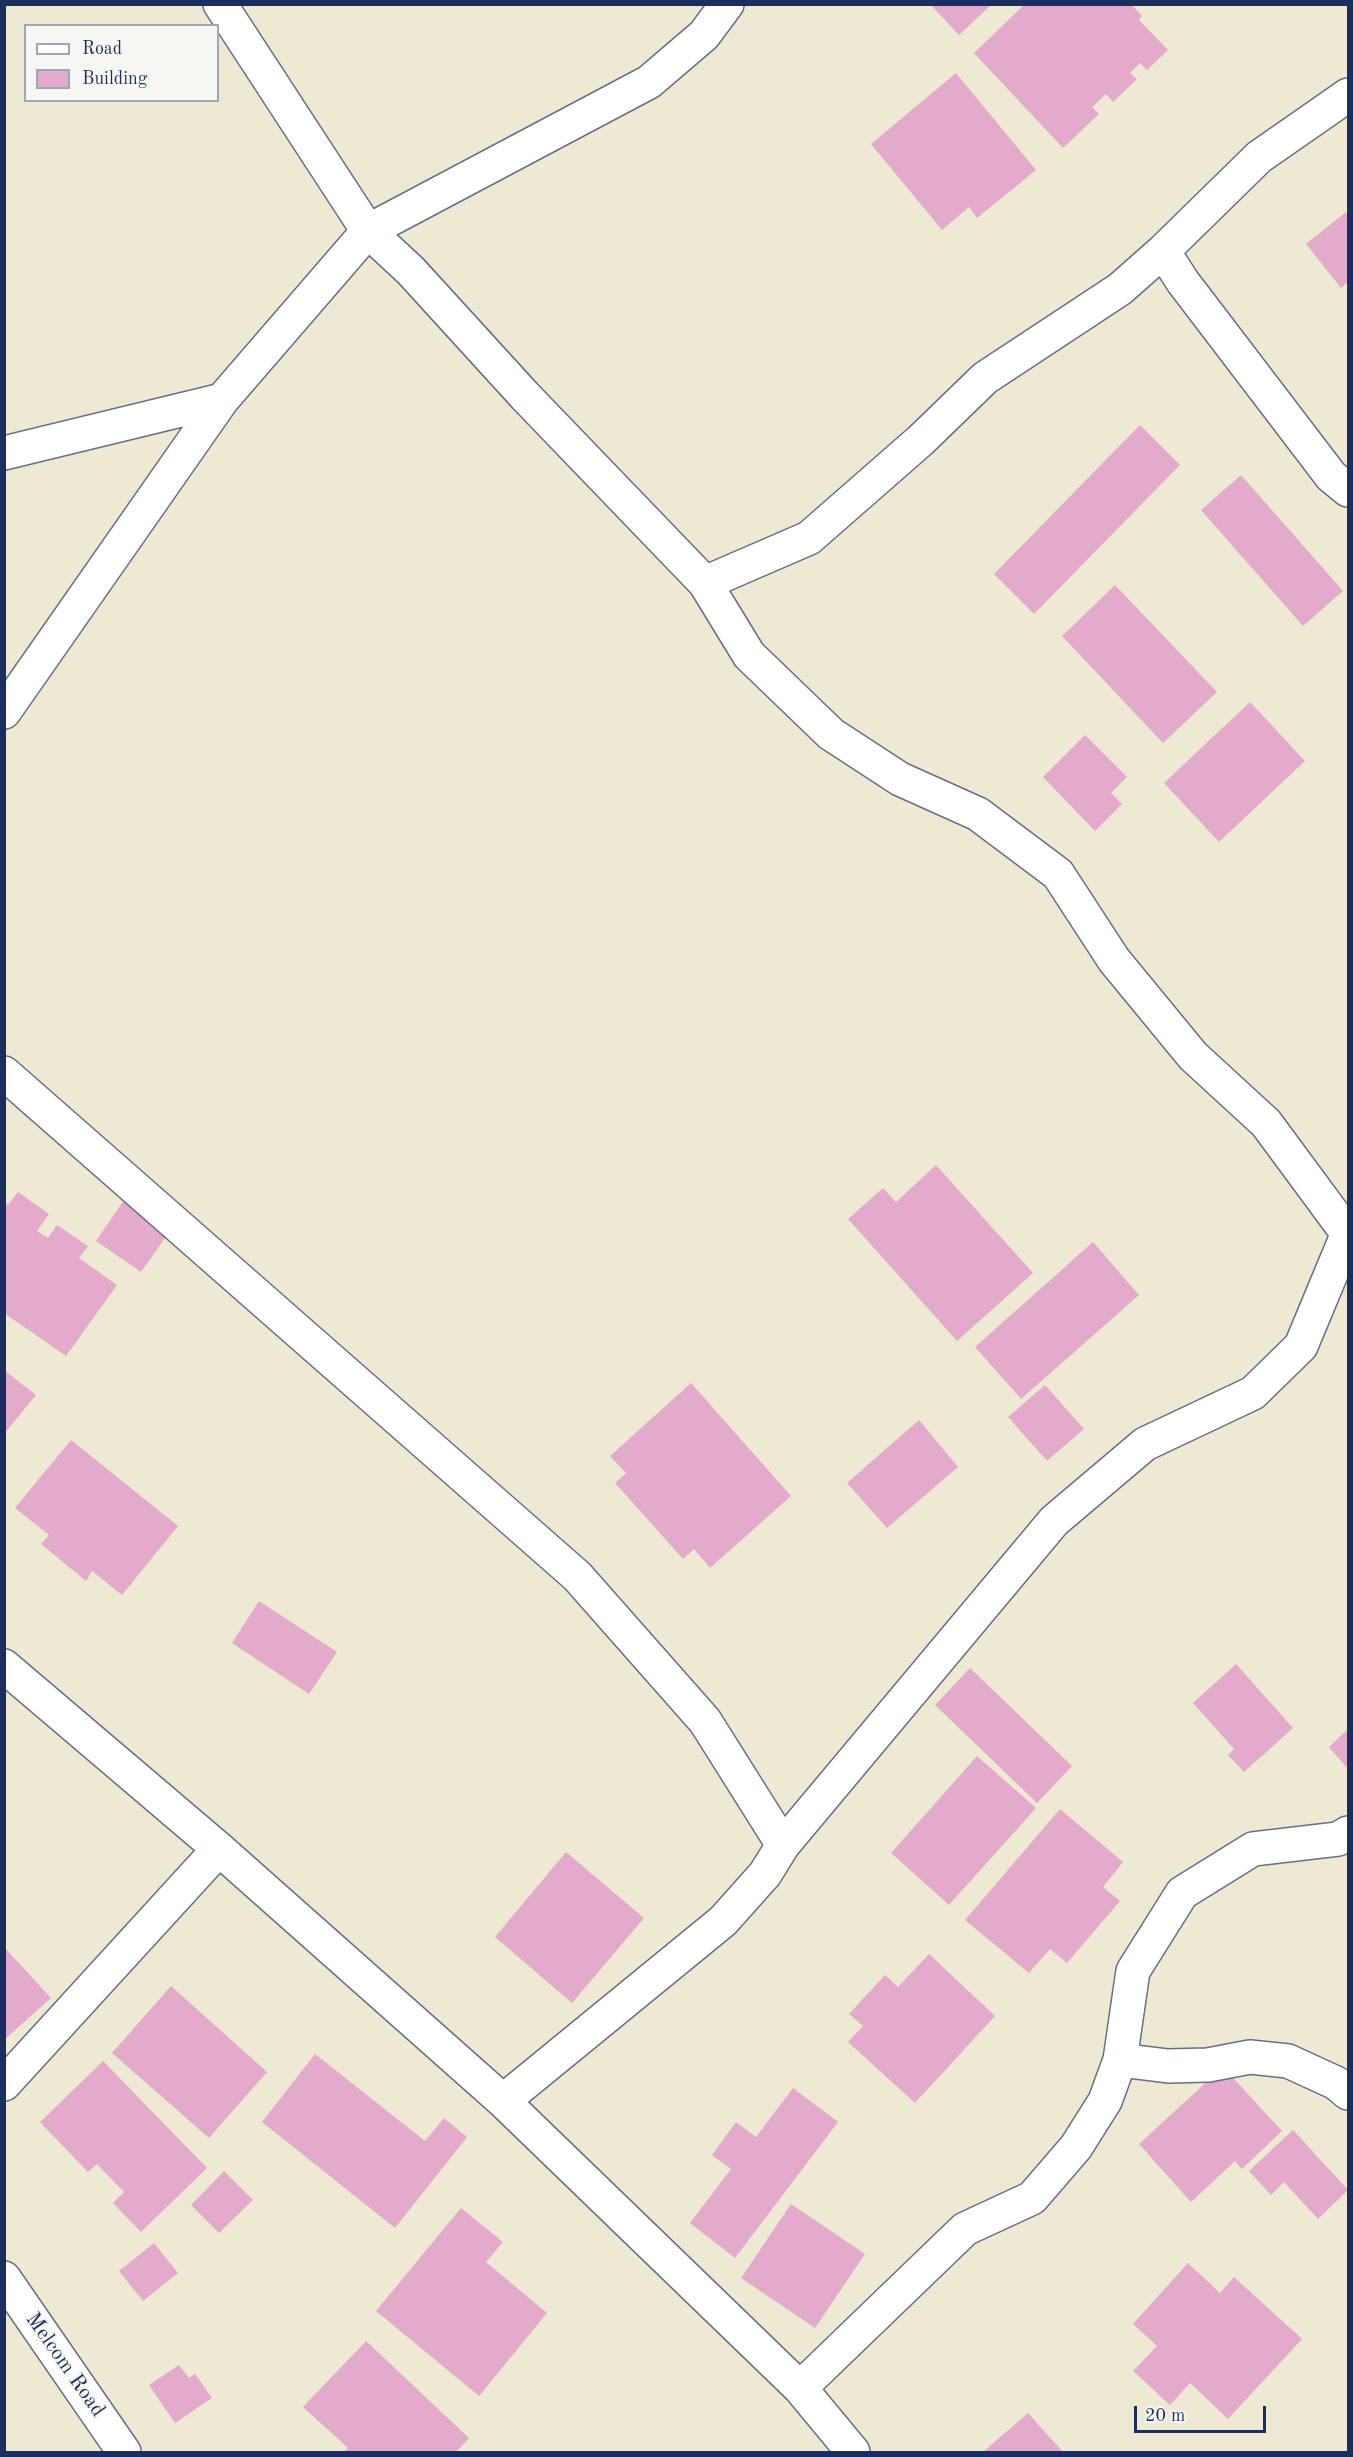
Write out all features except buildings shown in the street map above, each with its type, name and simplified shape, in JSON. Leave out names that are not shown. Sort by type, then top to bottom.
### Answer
[{"type":"street","points":[[220,4],[368,231],[411,271],[525,396],[705,583],[749,655],[831,734],[900,779],[978,814],[1058,874],[1114,960],[1193,1056],[1266,1124],[1348,1234],[1301,1346],[1253,1393],[1145,1444],[1054,1521],[783,1845],[765,1874],[723,1921],[503,2101]]},
{"type":"street","points":[[4,712],[222,400],[368,231],[649,82],[704,35],[727,4]]},
{"type":"street","points":[[705,583],[809,538],[921,440],[986,378],[1120,289],[1163,252],[1259,157],[1348,95]]},
{"type":"street","points":[[1163,252],[1190,292],[1331,476],[1348,490]]},
{"type":"street","points":[[4,453],[222,400]]},
{"type":"street","points":[[4,1072],[577,1576],[705,1721],[783,1845]]},
{"type":"street","points":[[4,1666],[219,1849],[503,2101],[800,2388],[853,2452]]},
{"type":"street","points":[[800,2388],[965,2229],[1032,2198],[1076,2147],[1106,2102],[1120,2060],[1133,1971],[1182,1893],[1253,1849],[1338,1839],[1348,1833]]},
{"type":"street","points":[[4,2084],[219,1849]]},
{"type":"street","points":[[1120,2060],[1168,2066],[1208,2065],[1250,2057],[1288,2061],[1336,2083],[1348,2093]]},
{"type":"street","name":"Melcom Road","points":[[4,2278],[124,2452]]}]
